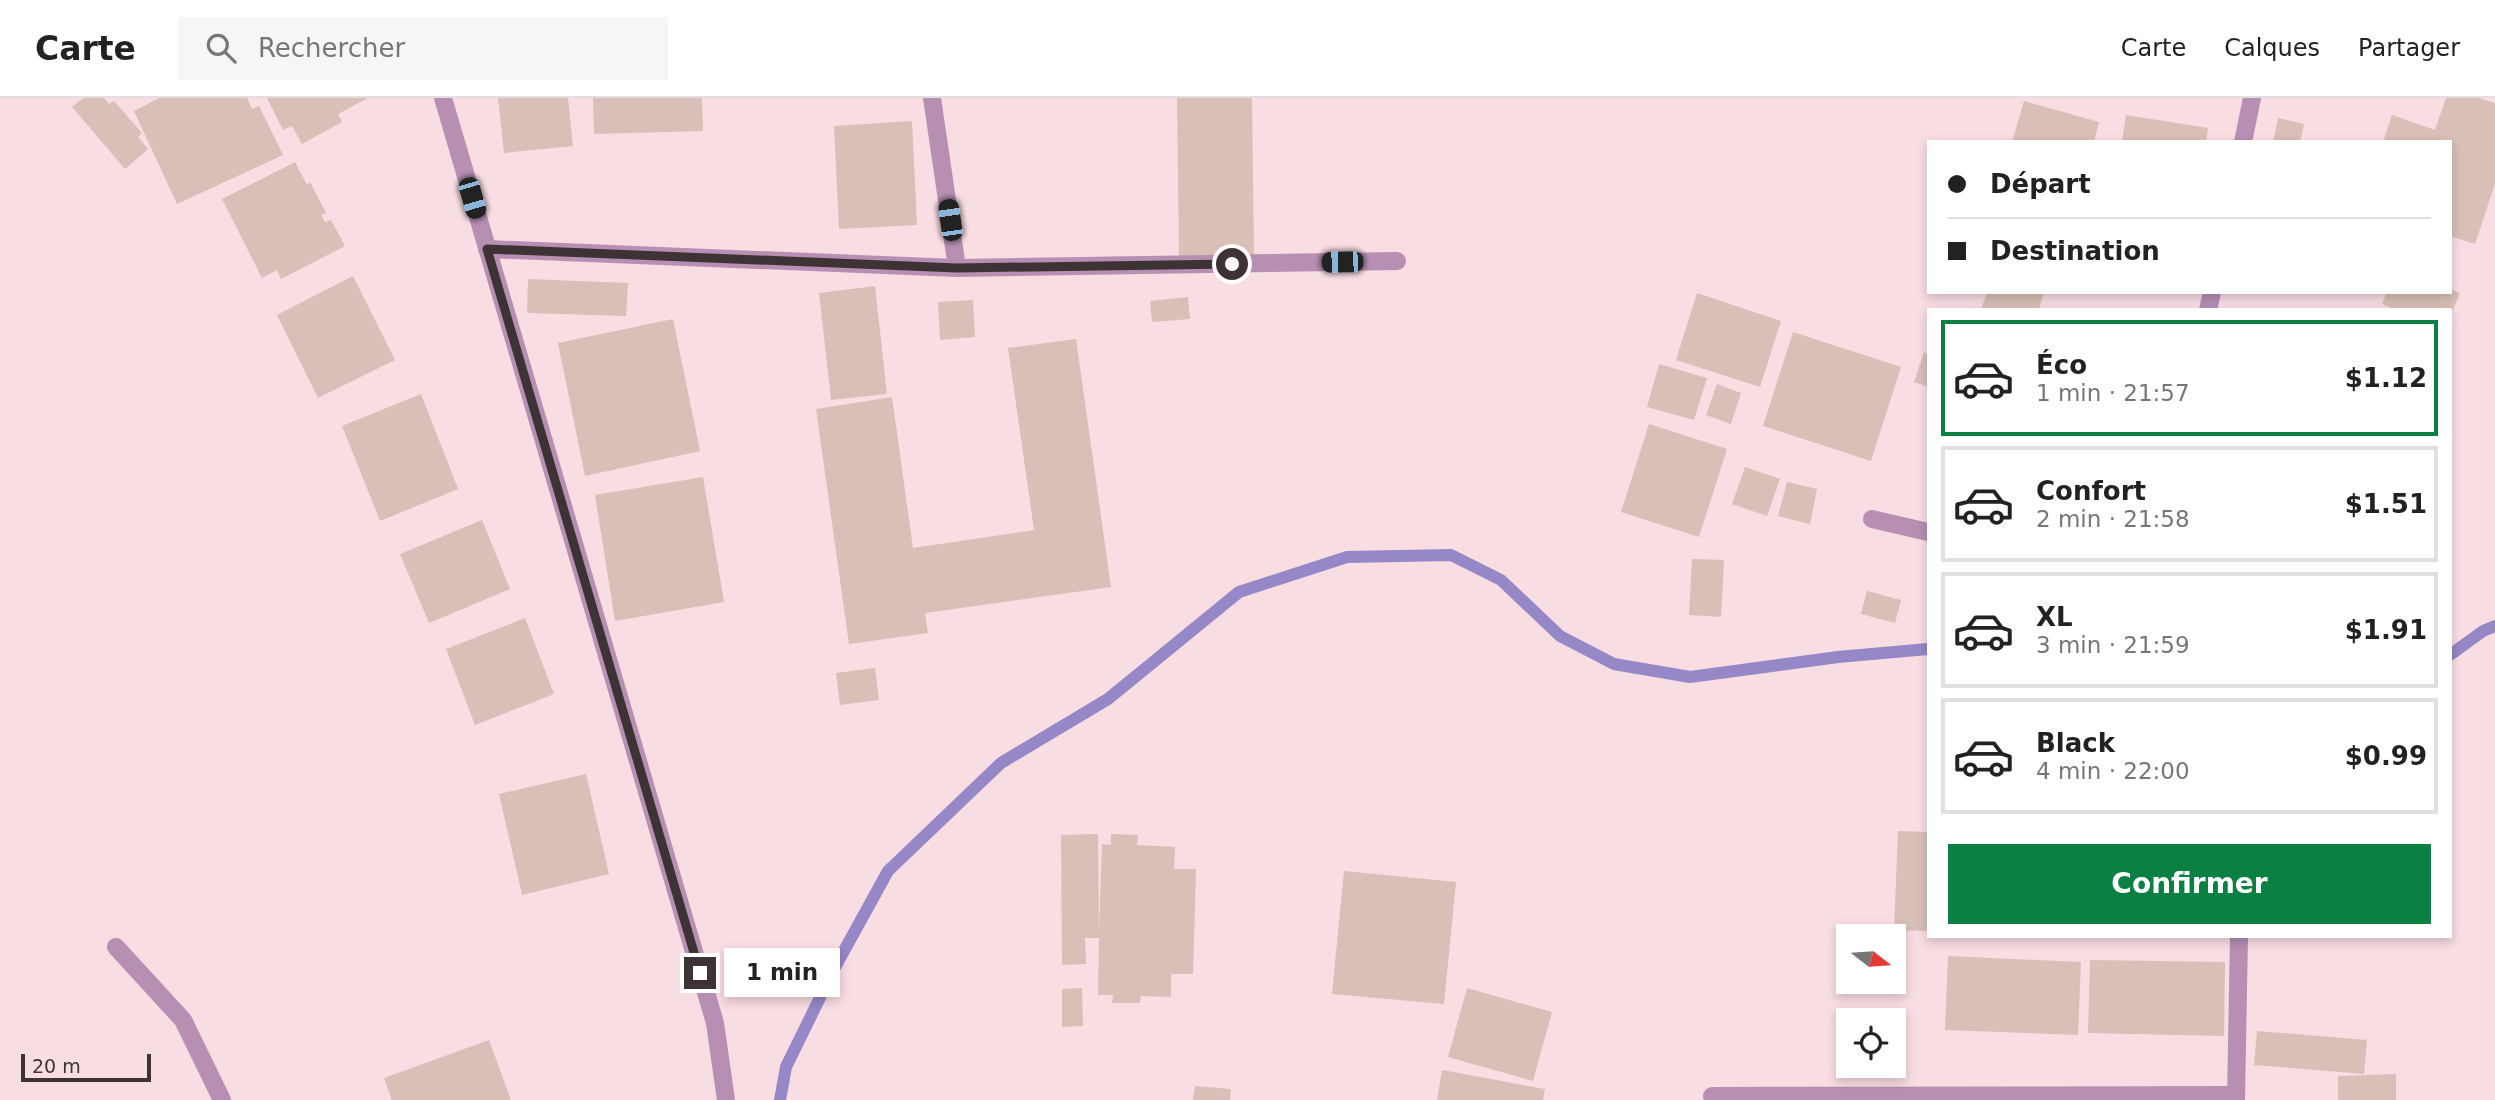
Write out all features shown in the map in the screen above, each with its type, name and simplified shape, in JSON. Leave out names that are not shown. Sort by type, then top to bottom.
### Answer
[{"type":"street","points":[[443,98],[715,1023],[726,1100]]},
{"type":"street","points":[[932,98],[957,268]]},
{"type":"street","points":[[2243,140],[2252,98]]},
{"type":"street","points":[[487,249],[957,268],[1397,261]]},
{"type":"street","points":[[1872,519],[1927,532]]},
{"type":"street","points":[[1712,1096],[2236,1097],[2239,938]]},
{"type":"street","points":[[116,947],[183,1020],[222,1100]]},
{"type":"building","points":[[83,98],[104,98],[109,104],[114,101],[142,133],[138,137],[148,149],[125,169],[72,107]]},
{"type":"building","points":[[159,98],[247,98],[252,109],[259,106],[283,155],[177,204],[134,111]]},
{"type":"building","points":[[267,98],[368,98],[338,114],[342,122],[302,144],[292,126],[283,130]]},
{"type":"building","points":[[498,98],[568,98],[573,146],[504,153]]},
{"type":"building","points":[[593,98],[702,98],[703,131],[594,134]]},
{"type":"building","points":[[1177,98],[1252,98],[1254,256],[1179,258]]},
{"type":"building","points":[[2446,98],[2479,98],[2495,103],[2495,184],[2475,244],[2452,237],[2452,140],[2384,140],[2392,115],[2435,130]]},
{"type":"building","points":[[2024,101],[2099,122],[2094,140],[2013,140]]},
{"type":"building","points":[[2126,115],[2208,128],[2206,140],[2122,140]]},
{"type":"building","points":[[2278,118],[2304,124],[2300,140],[2273,140]]},
{"type":"building","points":[[912,121],[917,225],[839,229],[834,126]]},
{"type":"building","points":[[295,162],[307,185],[310,182],[326,213],[321,215],[325,222],[331,220],[345,246],[281,279],[277,270],[262,278],[222,199]]},
{"type":"building","points":[[353,276],[395,360],[318,398],[277,315]]},
{"type":"building","points":[[528,279],[628,283],[626,316],[527,313]]},
{"type":"building","points":[[875,286],[887,394],[831,400],[819,293]]},
{"type":"building","points":[[2452,290],[2460,293],[2452,312],[2452,308],[2391,308],[2382,304],[2386,294],[2452,294]]},
{"type":"building","points":[[1697,293],[1781,321],[1760,387],[1676,360]]},
{"type":"building","points":[[1986,294],[2043,294],[2040,308],[1982,308]]},
{"type":"building","points":[[1188,297],[1190,319],[1152,322],[1150,301]]},
{"type":"building","points":[[973,300],[975,337],[940,340],[938,302]]},
{"type":"building","points":[[673,319],[700,451],[585,476],[558,343]]},
{"type":"building","points":[[1793,332],[1901,367],[1871,461],[1763,426]]},
{"type":"building","points":[[1076,339],[1111,587],[925,613],[928,633],[849,644],[816,409],[892,397],[913,548],[1034,530],[1008,348]]},
{"type":"building","points":[[1924,352],[1927,354],[1927,387],[1914,382]]},
{"type":"building","points":[[1659,364],[1707,378],[1694,420],[1647,407]]},
{"type":"building","points":[[1717,384],[1741,393],[1731,424],[1706,415]]},
{"type":"building","points":[[421,394],[458,489],[380,521],[342,426]]},
{"type":"building","points":[[1649,424],[1727,449],[1699,537],[1621,512]]},
{"type":"building","points":[[1745,467],[1780,479],[1767,516],[1732,504]]},
{"type":"building","points":[[703,477],[724,602],[615,621],[595,495]]},
{"type":"building","points":[[1787,482],[1817,489],[1810,524],[1778,516]]},
{"type":"building","points":[[482,520],[510,589],[429,623],[400,554]]},
{"type":"building","points":[[1692,559],[1724,560],[1721,617],[1689,615]]},
{"type":"building","points":[[1867,591],[1901,600],[1895,623],[1861,614]]},
{"type":"building","points":[[525,618],[554,694],[475,725],[446,649]]},
{"type":"building","points":[[875,668],[879,700],[840,705],[836,673]]},
{"type":"building","points":[[586,774],[609,874],[522,895],[499,794]]},
{"type":"building","points":[[1898,831],[1927,832],[1927,931],[1906,930],[1906,924],[1894,924]]},
{"type":"building","points":[[1098,834],[1099,933],[1102,844],[1111,845],[1111,834],[1138,835],[1137,845],[1175,847],[1174,869],[1196,869],[1193,974],[1171,974],[1171,997],[1141,996],[1140,1003],[1112,1003],[1113,995],[1098,995],[1099,938],[1085,938],[1086,964],[1062,965],[1061,835]]},
{"type":"building","points":[[1344,871],[1456,882],[1444,1004],[1332,994]]},
{"type":"building","points":[[1948,956],[2081,962],[2078,1035],[1945,1030]]},
{"type":"building","points":[[2090,960],[2225,962],[2224,1036],[2088,1033]]},
{"type":"building","points":[[1082,988],[1083,1026],[1062,1027],[1062,989]]},
{"type":"building","points":[[1467,988],[1552,1012],[1533,1081],[1448,1057]]},
{"type":"building","points":[[2257,1031],[2367,1040],[2364,1074],[2254,1065]]},
{"type":"building","points":[[489,1040],[511,1100],[392,1100],[384,1078]]},
{"type":"building","points":[[1442,1070],[1545,1089],[1543,1100],[1437,1100]]},
{"type":"building","points":[[2396,1074],[2396,1100],[2338,1100],[2338,1076]]},
{"type":"building","points":[[1195,1086],[1231,1089],[1230,1100],[1193,1100]]},
{"type":"waterway","points":[[780,1100],[786,1067],[834,969],[888,871],[1001,763],[1108,699],[1239,592],[1347,557],[1451,555],[1501,580],[1560,636],[1614,664],[1690,677],[1838,657],[1927,649]]},
{"type":"waterway","points":[[2452,654],[2483,631],[2495,626]]},
{"type":"route","points":[[700,973],[487,249],[957,268],[1232,264]]}]
